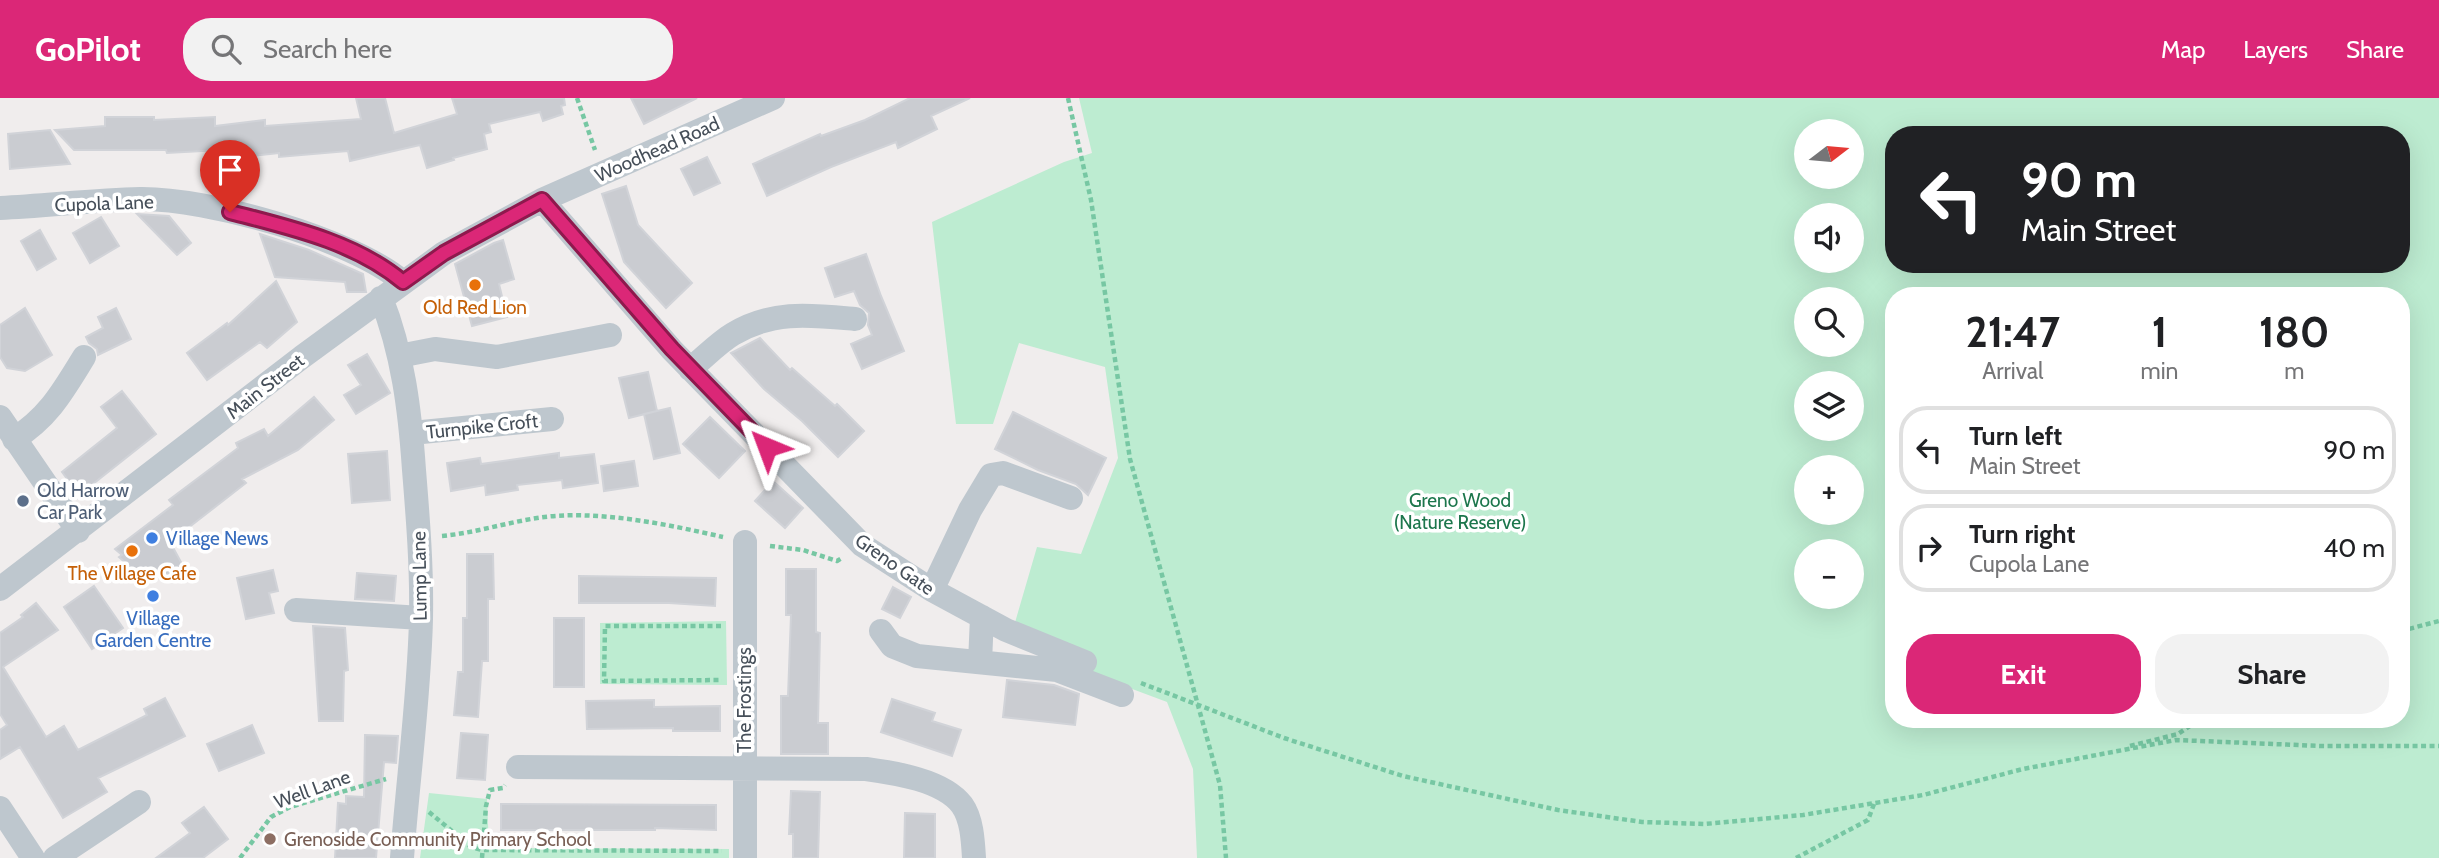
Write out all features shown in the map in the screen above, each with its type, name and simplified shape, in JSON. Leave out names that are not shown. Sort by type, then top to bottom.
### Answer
[{"type":"street","name":"Woodhead Road","points":[[542,200],[773,98]]},
{"type":"street","name":"Cupola Lane","points":[[0,208],[141,199],[183,203],[284,226],[373,261],[403,282]]},
{"type":"street","name":"Main Street","points":[[0,589],[403,282],[444,253],[542,200]]},
{"type":"street","name":"Greno Gate","points":[[542,200],[691,369],[862,545],[932,590],[1006,630],[1085,662]]},
{"type":"street","name":"Lump Lane","points":[[381,298],[392,326],[399,356],[412,433],[420,538],[421,618],[402,858]]},
{"type":"street","points":[[691,369],[732,335],[755,323],[797,314],[855,319]]},
{"type":"street","points":[[399,356],[435,349],[497,358],[610,335]]},
{"type":"street","points":[[14,439],[33,427],[49,411],[84,357]]},
{"type":"street","points":[[0,416],[78,531]]},
{"type":"street","name":"Turnpike Croft","points":[[412,433],[552,419]]},
{"type":"street","points":[[932,590],[990,475],[1003,472],[1071,498]]},
{"type":"street","name":"The Frostings","points":[[745,542],[745,855]]},
{"type":"street","points":[[296,610],[421,618]]},
{"type":"street","points":[[980,662],[982,617]]},
{"type":"street","points":[[881,631],[892,646],[917,656],[1057,670],[1128,688]]},
{"type":"street","points":[[518,767],[866,769],[900,774],[925,782],[955,798],[963,807],[970,821],[974,858]]},
{"type":"street","points":[[55,858],[139,803]]},
{"type":"street","points":[[0,808],[33,858]]},
{"type":"path","points":[[577,98],[603,173]]},
{"type":"path","points":[[1068,98],[1091,200],[1129,459],[1220,785],[1226,858]]},
{"type":"path","points":[[420,538],[463,534],[539,517],[590,516],[654,524],[803,550],[837,561],[862,545]]},
{"type":"path","points":[[2410,629],[2439,621]]},
{"type":"path","points":[[744,626],[605,626],[604,681],[744,680]]},
{"type":"path","points":[[1128,688],[1196,704],[1284,738],[1403,776],[1558,810],[1642,822],[1705,824],[1803,815],[1923,795],[2023,769],[2176,740],[2322,746],[2439,746]]},
{"type":"path","points":[[2092,756],[2178,734],[2187,728]]},
{"type":"path","points":[[482,858],[486,806],[491,790],[503,788],[518,767]]},
{"type":"path","name":"Well Lane","points":[[240,858],[271,817],[290,807],[410,772]]},
{"type":"path","points":[[407,802],[422,807],[471,847],[482,850],[745,855]]},
{"type":"path","points":[[1796,858],[1868,820],[1874,804]]},
{"type":"green space","name":"Greno Wood (Nature Reserve)","points":[[1079,98],[2439,98],[2439,858],[1197,858],[1193,769],[1167,702],[1009,643],[1037,547],[1081,554],[1118,458],[1105,367],[1019,343],[993,424],[956,424],[932,222],[1064,162],[1092,153]]},
{"type":"green space","points":[[726,621],[727,685],[600,684],[600,623]]},
{"type":"green space","points":[[429,793],[487,799],[489,848],[729,849],[729,858],[420,858]]},
{"type":"building","points":[[356,98],[385,98],[394,133],[457,114],[452,98],[564,98],[565,105],[561,106],[563,114],[543,121],[540,112],[489,124],[491,132],[484,134],[487,149],[427,168],[420,145],[350,161],[348,151],[279,157],[279,153],[222,159],[221,150],[167,153],[166,150],[74,150],[55,130],[105,126],[105,117],[154,117],[154,120],[215,117],[215,126],[265,120],[265,126],[361,119]]},
{"type":"building","points":[[631,98],[697,98],[644,124]]},
{"type":"building","points":[[910,98],[970,98],[931,116],[937,129],[898,148],[896,142],[767,196],[753,164],[820,134],[821,136],[865,120]]},
{"type":"building","points":[[50,130],[70,164],[10,169],[8,134]]},
{"type":"building","points":[[707,157],[720,183],[694,195],[681,169]]},
{"type":"building","points":[[626,186],[638,225],[692,283],[666,308],[624,262],[602,194]]},
{"type":"building","points":[[137,214],[169,216],[191,243],[177,255]]},
{"type":"building","points":[[101,217],[119,246],[90,263],[73,233]]},
{"type":"building","points":[[40,230],[56,259],[37,270],[21,241]]},
{"type":"building","points":[[260,234],[309,250],[363,274],[366,292],[347,292],[345,282],[275,277]]},
{"type":"building","name":"Old Red Lion","points":[[503,240],[514,279],[499,284],[507,317],[472,326],[455,264]]},
{"type":"building","points":[[866,254],[904,351],[862,369],[851,344],[872,335],[868,325],[869,313],[860,305],[854,291],[835,297],[825,268]]},
{"type":"building","points":[[276,281],[297,322],[267,348],[260,342],[207,380],[187,353],[227,323],[228,325]]},
{"type":"building","points":[[25,308],[52,355],[25,371],[7,368],[0,357],[0,325]]},
{"type":"building","points":[[116,308],[131,339],[98,355],[97,349],[86,337],[103,328],[98,317]]},
{"type":"building","points":[[760,338],[790,370],[792,368],[835,406],[837,404],[864,431],[838,457],[802,421],[764,389],[731,353]]},
{"type":"building","points":[[367,354],[390,393],[356,414],[344,395],[361,385],[348,365]]},
{"type":"building","points":[[648,372],[657,411],[629,418],[619,378]]},
{"type":"building","points":[[122,391],[156,434],[79,495],[62,472],[117,428],[101,407]]},
{"type":"building","points":[[314,397],[334,420],[298,450],[242,479],[246,483],[170,542],[182,564],[160,579],[151,567],[139,575],[119,557],[122,555],[115,549],[173,505],[169,500],[238,448],[236,443],[264,429],[268,436]]},
{"type":"building","points":[[670,408],[680,453],[654,459],[644,414]]},
{"type":"building","points":[[1013,412],[1106,458],[1088,495],[1076,484],[1038,470],[995,449]]},
{"type":"building","points":[[710,417],[745,451],[719,478],[683,444]]},
{"type":"building","points":[[387,451],[390,500],[352,503],[348,454]]},
{"type":"building","points":[[559,453],[559,458],[594,454],[598,483],[563,488],[562,480],[517,485],[518,490],[486,495],[485,485],[451,491],[447,463],[480,458],[481,464]]},
{"type":"building","points":[[634,461],[638,486],[604,491],[601,466]]},
{"type":"building","points":[[773,481],[803,508],[785,528],[755,501]]},
{"type":"building","points":[[467,554],[493,554],[494,599],[488,599],[488,661],[482,661],[478,717],[454,715],[458,672],[463,672],[463,618],[467,618]]},
{"type":"building","points":[[786,569],[816,569],[816,632],[820,633],[818,723],[828,723],[828,754],[781,754],[781,696],[788,696],[791,615],[786,615]]},
{"type":"building","points":[[273,570],[278,591],[269,593],[274,613],[246,619],[237,578]]},
{"type":"building","points":[[357,573],[396,576],[394,601],[355,599]]},
{"type":"building","points":[[579,576],[716,578],[715,606],[579,603]]},
{"type":"building","points":[[94,586],[123,628],[92,649],[64,607]]},
{"type":"building","points":[[893,587],[911,597],[900,618],[882,609]]},
{"type":"building","points":[[36,603],[58,630],[3,667],[46,737],[64,726],[78,750],[147,715],[144,709],[165,698],[185,736],[98,778],[107,792],[63,818],[20,747],[0,759],[0,730],[7,725],[0,714],[0,633],[23,617],[21,615]]},
{"type":"building","points":[[554,618],[584,618],[584,687],[554,687]]},
{"type":"building","points":[[313,626],[345,628],[348,670],[344,671],[343,721],[319,721]]},
{"type":"building","points":[[1007,680],[1054,685],[1079,694],[1075,725],[1003,717]]},
{"type":"building","points":[[892,699],[935,713],[932,721],[961,730],[952,756],[881,732]]},
{"type":"building","points":[[654,700],[654,707],[720,706],[720,731],[673,731],[673,728],[587,729],[586,701]]},
{"type":"building","points":[[252,725],[264,753],[219,771],[207,744]]},
{"type":"building","points":[[461,733],[488,735],[485,780],[457,778]]},
{"type":"building","points":[[365,735],[398,736],[396,763],[384,762],[376,858],[335,858],[338,803],[346,804],[346,796],[364,797]]},
{"type":"building","points":[[791,791],[820,792],[818,858],[793,858],[793,834],[789,834]]},
{"type":"building","points":[[501,804],[716,805],[716,830],[501,830]]},
{"type":"building","points":[[204,807],[228,839],[203,858],[156,858],[190,833],[182,823]]},
{"type":"building","points":[[905,813],[935,814],[935,858],[904,858]]},
{"type":"place","name":"Old Red Lion","points":[[475,285]]},
{"type":"place","name":"Old Harrow Car Park","points":[[23,501]]},
{"type":"place","name":"Village News","points":[[152,538]]},
{"type":"place","name":"The Village Cafe","points":[[132,551]]},
{"type":"place","name":"Village Garden Centre","points":[[153,596]]},
{"type":"place","name":"Grenoside Community Primary School","points":[[270,839]]},
{"type":"route","points":[[230,212],[284,226],[348,249],[373,261],[403,282],[444,253],[542,200],[672,349],[767,447]]}]
